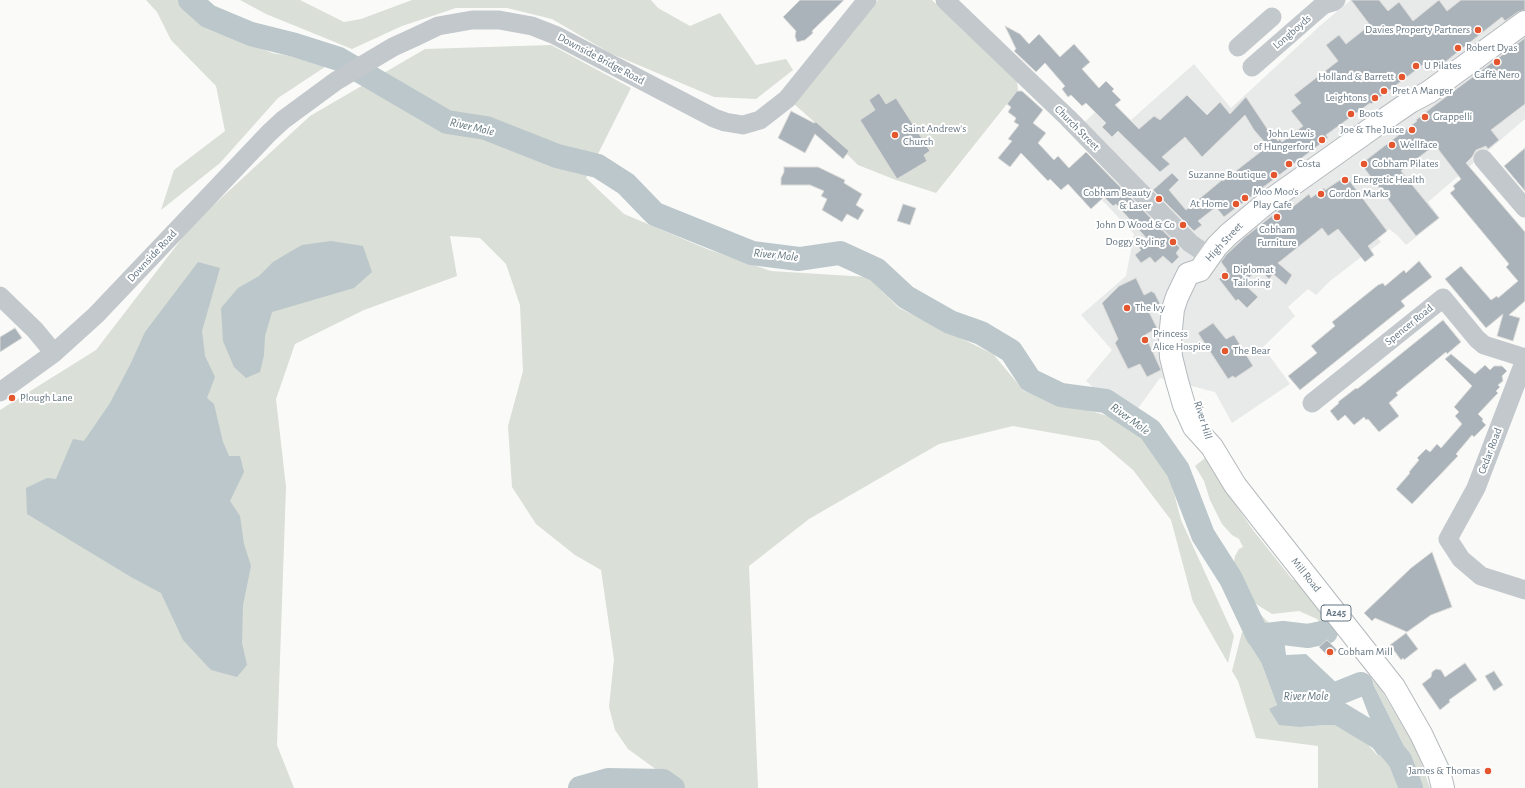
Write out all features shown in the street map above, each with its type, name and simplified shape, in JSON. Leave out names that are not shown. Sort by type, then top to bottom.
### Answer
[{"type":"main road","name":"High Street","points":[[1205,263],[1229,234],[1265,204],[1380,123],[1434,88],[1525,22]]},
{"type":"main road","name":"River Hill","points":[[1205,263],[1202,279],[1190,302],[1184,326],[1184,352],[1193,388],[1212,448]]},
{"type":"main road","name":"Mill Road","points":[[1212,448],[1235,485],[1394,686],[1421,734],[1439,772],[1443,788]]},
{"type":"street","name":"Downside Bridge Road","points":[[296,109],[341,77],[393,47],[438,26],[472,20],[499,20],[532,26],[562,39],[714,118],[725,122],[743,125],[760,120],[787,98],[867,0]]},
{"type":"street","name":"Church Street","points":[[945,0],[1068,118],[1190,243],[1205,263]]},
{"type":"street","name":"Longboyds","points":[[1252,67],[1323,5],[1336,0]]},
{"type":"street","points":[[1238,47],[1272,17]]},
{"type":"street","name":"Longboyds","points":[[1252,34],[1268,53]]},
{"type":"street","name":"Downside Road","points":[[0,392],[54,353],[96,315],[269,133],[296,109]]},
{"type":"street","points":[[1483,159],[1525,208]]},
{"type":"street","points":[[0,296],[35,330],[54,353]]},
{"type":"street","name":"Spencer Road","points":[[1312,403],[1443,298],[1477,339],[1484,345],[1525,359]]},
{"type":"street","name":"Cedar Road","points":[[1525,359],[1476,488],[1448,539],[1461,559],[1481,576],[1525,590]]},
{"type":"shaded area","points":[[146,0],[182,0],[209,26],[272,53],[331,63],[278,98],[220,163],[161,210],[174,170],[225,131],[216,86],[171,40],[157,12]]},
{"type":"shaded area","points":[[240,0],[300,0],[344,22],[361,19],[412,0],[651,0],[658,8],[690,26],[720,13],[756,65],[786,59],[793,70],[756,99],[714,97],[610,53],[552,19],[507,8],[456,8],[402,26],[352,49],[266,14]]},
{"type":"shaded area","points":[[878,0],[932,0],[1017,81],[1018,90],[936,193],[896,180],[858,165],[846,153],[847,151],[794,104],[870,7]]},
{"type":"shaded area","points":[[1351,0],[1525,0],[1525,119],[1428,202],[1440,218],[1406,245],[1389,229],[1378,238],[1381,242],[1330,281],[1316,295],[1308,289],[1288,307],[1295,316],[1263,347],[1290,384],[1232,423],[1215,392],[1160,378],[1134,414],[1096,390],[1086,381],[1112,350],[1081,315],[1126,276],[1134,234],[1102,200],[1118,183],[1072,134],[1110,98],[1131,120],[1194,64],[1231,108],[1322,24]]},
{"type":"shaded area","points":[[551,45],[631,88],[586,178],[624,214],[707,249],[771,271],[868,277],[899,308],[993,354],[1024,391],[1121,420],[1148,445],[1169,474],[1181,520],[1234,636],[1228,663],[1193,602],[1171,520],[1133,470],[1099,441],[1013,426],[939,444],[809,519],[749,566],[758,788],[659,788],[661,773],[628,749],[615,730],[609,707],[614,659],[601,570],[575,555],[536,524],[512,487],[508,426],[523,371],[520,305],[506,264],[480,238],[450,236],[457,276],[364,310],[295,344],[276,399],[286,487],[277,745],[294,788],[0,788],[0,410],[96,350],[193,224],[310,116],[425,49]]},
{"type":"shaded area","points":[[1205,458],[1253,530],[1292,579],[1299,583],[1331,624],[1325,629],[1317,619],[1299,611],[1272,614],[1256,604],[1243,589],[1233,587],[1227,579],[1233,568],[1235,556],[1239,549],[1243,547],[1239,539],[1232,535],[1222,524],[1210,500],[1204,481],[1195,466]]},
{"type":"shaded area","points":[[1239,603],[1257,611],[1278,632],[1254,635],[1250,624],[1237,607]]},
{"type":"shaded area","points":[[1242,632],[1251,635],[1277,705],[1269,710],[1301,727],[1326,725],[1352,726],[1377,755],[1387,752],[1398,788],[1318,788],[1318,746],[1256,738],[1238,681],[1232,671]]},
{"type":"shaded area","points":[[1370,678],[1379,686],[1417,750],[1430,788],[1419,788],[1404,746]]},
{"type":"water","points":[[331,241],[363,246],[372,272],[354,288],[272,312],[265,336],[264,355],[260,372],[246,378],[234,367],[223,341],[221,308],[238,288],[259,276],[273,262],[302,245]]},
{"type":"water","points":[[198,262],[220,268],[202,331],[205,356],[215,377],[207,398],[214,404],[223,442],[229,456],[240,456],[244,472],[230,501],[240,516],[244,544],[251,566],[243,605],[242,643],[247,665],[237,677],[211,670],[183,640],[161,593],[131,577],[27,514],[26,488],[47,478],[56,479],[73,439],[84,441],[110,403],[145,332]]},
{"type":"water","name":"River Mole","points":[[1282,624],[1286,655],[1306,654],[1342,688],[1345,694],[1342,708],[1354,720],[1352,726],[1326,725],[1301,727],[1279,725],[1269,709],[1277,705],[1251,635]]},
{"type":"water","name":"River Mole","points":[[1370,678],[1404,746],[1378,755],[1362,733],[1373,726],[1355,679]]},
{"type":"building","points":[[800,0],[844,0],[812,31],[813,33],[805,40],[797,42],[795,36],[796,31],[783,17]]},
{"type":"building","points":[[1351,0],[1379,0],[1388,11],[1399,2],[1413,21],[1439,0],[1447,11],[1461,0],[1525,0],[1525,10],[1518,12],[1505,21],[1502,17],[1435,70],[1428,61],[1371,104],[1370,103],[1326,135],[1328,138],[1224,217],[1216,207],[1198,221],[1202,225],[1194,231],[1153,190],[1172,173],[1179,180],[1169,190],[1186,210],[1222,180],[1223,181],[1268,146],[1254,130],[1245,115],[1202,157],[1185,137],[1162,157],[1170,164],[1160,172],[1118,131],[1112,137],[1102,127],[1106,123],[1086,103],[1082,106],[1071,95],[1068,97],[1062,89],[1065,86],[1045,63],[1036,72],[1014,51],[1016,49],[1005,26],[1020,34],[1029,44],[1039,34],[1060,57],[1074,44],[1090,62],[1082,69],[1099,88],[1106,81],[1114,89],[1112,91],[1121,100],[1115,105],[1139,129],[1154,116],[1160,120],[1187,95],[1207,115],[1220,102],[1230,114],[1246,97],[1272,136],[1273,135],[1278,141],[1280,139],[1282,142],[1303,126],[1291,111],[1301,103],[1294,95],[1338,61],[1326,45],[1339,35],[1346,44],[1370,25]]},
{"type":"building","points":[[1525,38],[1525,104],[1491,130],[1499,140],[1488,149],[1486,146],[1476,150],[1466,163],[1525,232],[1525,301],[1509,315],[1520,318],[1513,341],[1497,336],[1503,314],[1486,328],[1445,279],[1461,266],[1491,300],[1497,296],[1498,298],[1518,281],[1506,267],[1509,264],[1450,193],[1455,189],[1453,186],[1461,179],[1435,145],[1401,171],[1439,218],[1416,236],[1361,164],[1417,121],[1416,120],[1431,108]]},
{"type":"building","points":[[1017,91],[1022,91],[1043,110],[1033,123],[1046,133],[1038,143],[1054,160],[1058,156],[1069,168],[1086,152],[1180,248],[1176,253],[1179,257],[1172,264],[1163,256],[1155,263],[1150,257],[1141,263],[1135,255],[1141,250],[1139,248],[1149,241],[1116,204],[1113,206],[1104,197],[1091,209],[1068,184],[1061,190],[1050,179],[1048,181],[1021,153],[1010,167],[998,158],[1012,141],[1008,139],[1019,125],[1014,122],[1016,118],[1008,112],[1011,107],[1007,104]]},
{"type":"building","name":"Saint Andrew's Church","points":[[879,93],[886,104],[896,98],[930,151],[924,155],[927,161],[897,179],[860,120],[875,110],[869,100]]},
{"type":"building","points":[[791,111],[814,123],[816,122],[849,151],[843,159],[815,134],[805,153],[778,138]]},
{"type":"building","points":[[1525,148],[1525,191],[1504,166]]},
{"type":"building","points":[[784,167],[818,167],[845,180],[844,183],[862,194],[856,205],[864,210],[858,220],[847,214],[842,222],[822,210],[827,199],[821,196],[824,191],[810,185],[781,185]]},
{"type":"building","points":[[1346,176],[1387,231],[1368,246],[1374,255],[1365,262],[1338,229],[1328,236],[1322,228],[1278,263],[1292,275],[1286,285],[1273,274],[1269,279],[1259,269],[1243,283],[1258,297],[1247,308],[1238,299],[1236,301],[1219,279],[1227,270],[1221,262],[1226,255],[1245,237],[1287,204],[1290,209],[1309,194],[1311,198],[1324,188],[1325,190]]},
{"type":"building","points":[[903,204],[916,208],[910,225],[897,221]]},
{"type":"building","points":[[1419,261],[1432,277],[1401,301],[1405,306],[1300,390],[1288,376],[1317,353],[1311,346],[1335,326],[1332,322],[1378,285],[1383,283],[1385,286],[1404,270],[1406,273]]},
{"type":"building","points":[[1136,278],[1144,295],[1152,291],[1153,293],[1154,292],[1160,304],[1149,312],[1157,328],[1145,335],[1161,370],[1147,377],[1140,364],[1128,369],[1115,343],[1118,339],[1102,303],[1119,286]]},
{"type":"building","points":[[1443,320],[1461,342],[1447,354],[1446,352],[1396,393],[1398,395],[1389,403],[1399,416],[1379,432],[1368,419],[1366,420],[1364,417],[1354,425],[1345,415],[1338,421],[1330,411],[1339,403],[1338,402],[1356,388],[1357,389],[1361,386]]},
{"type":"building","name":"The Bear","points":[[1213,323],[1226,339],[1234,335],[1253,366],[1235,378],[1233,376],[1228,379],[1198,333]]},
{"type":"building","points":[[15,328],[22,338],[0,352],[0,337]]},
{"type":"building","points":[[1451,354],[1475,374],[1485,365],[1490,370],[1494,366],[1502,366],[1507,371],[1502,376],[1503,381],[1498,385],[1500,387],[1496,391],[1498,393],[1478,414],[1486,425],[1474,437],[1472,435],[1456,454],[1458,456],[1412,504],[1396,489],[1419,460],[1417,458],[1426,449],[1430,452],[1437,444],[1441,448],[1462,424],[1455,416],[1459,412],[1454,407],[1472,386],[1445,359]]},
{"type":"building","points":[[1432,552],[1452,607],[1431,615],[1407,632],[1375,618],[1372,621],[1364,613],[1411,568]]},
{"type":"building","points":[[1406,633],[1418,649],[1404,660],[1403,658],[1401,660],[1390,645]]},
{"type":"building","name":"Cobham Mill","points":[[1327,640],[1337,650],[1329,657],[1319,647]]},
{"type":"building","points":[[1465,663],[1477,680],[1449,700],[1450,702],[1440,710],[1422,684],[1431,677],[1432,672],[1436,669],[1441,670],[1445,677]]},
{"type":"building","points":[[1494,671],[1503,685],[1494,691],[1485,676]]},
{"type":"waterway","name":"River Mole","points":[[190,0],[208,16],[251,34],[295,45],[339,59],[447,122],[486,128],[557,156],[598,166],[626,184],[655,214],[752,253],[799,259],[840,253],[877,270],[906,297],[950,322],[981,333],[1011,351],[1030,380],[1061,395],[1106,401],[1150,430],[1178,470],[1203,535],[1231,579],[1256,632],[1274,660]]},
{"type":"waterway","points":[[1258,636],[1283,633],[1308,636],[1326,632]]},
{"type":"waterway","name":"River Mole","points":[[1311,696],[1336,694],[1361,684]]},
{"type":"waterway","name":"River Mole","points":[[1325,705],[1383,740],[1400,760],[1411,788]]},
{"type":"waterway","name":"River Mole","points":[[580,788],[608,780],[663,781],[673,788]]},
{"type":"place","name":"Davies Property Partners","points":[[1478,30]]},
{"type":"place","name":"Robert Dyas","points":[[1458,48]]},
{"type":"place","name":"Caffè Nero","points":[[1497,62]]},
{"type":"place","name":"U Pilates","points":[[1416,66]]},
{"type":"place","name":"Holland & Barrett","points":[[1402,77]]},
{"type":"place","name":"Pret A Manger","points":[[1384,91]]},
{"type":"place","name":"Leightons","points":[[1375,98]]},
{"type":"place","name":"Boots","points":[[1351,114]]},
{"type":"place","name":"Grappelli","points":[[1425,117]]},
{"type":"place","name":"Joe & The Juice","points":[[1412,130]]},
{"type":"place","name":"Saint Andrew's Church","points":[[895,135]]},
{"type":"place","name":"John Lewis of Hungerford","points":[[1322,140]]},
{"type":"place","name":"Wellface","points":[[1392,145]]},
{"type":"place","name":"Costa","points":[[1289,164]]},
{"type":"place","name":"Cobham Pilates","points":[[1364,164]]},
{"type":"place","name":"Suzanne Boutique","points":[[1274,175]]},
{"type":"place","name":"Energetic Health","points":[[1345,180]]},
{"type":"place","name":"Gordon Marks","points":[[1321,194]]},
{"type":"place","name":"Moo Moo's Play Cafe","points":[[1245,198]]},
{"type":"place","name":"Cobham Beauty & Laser","points":[[1159,199]]},
{"type":"place","name":"At Home","points":[[1236,204]]},
{"type":"place","name":"Cobham Furniture","points":[[1277,217]]},
{"type":"place","name":"John D Wood & Co","points":[[1183,225]]},
{"type":"place","name":"Doggy Styling","points":[[1173,242]]},
{"type":"place","name":"Diplomat Tailoring","points":[[1225,276]]},
{"type":"place","name":"The Ivy","points":[[1127,308]]},
{"type":"place","name":"Princess Alice Hospice","points":[[1145,340]]},
{"type":"place","name":"The Bear","points":[[1225,351]]},
{"type":"place","name":"Plough Lane","points":[[12,398]]},
{"type":"place","name":"Cobham Mill","points":[[1330,652]]},
{"type":"place","name":"James & Thomas","points":[[1488,771]]}]
